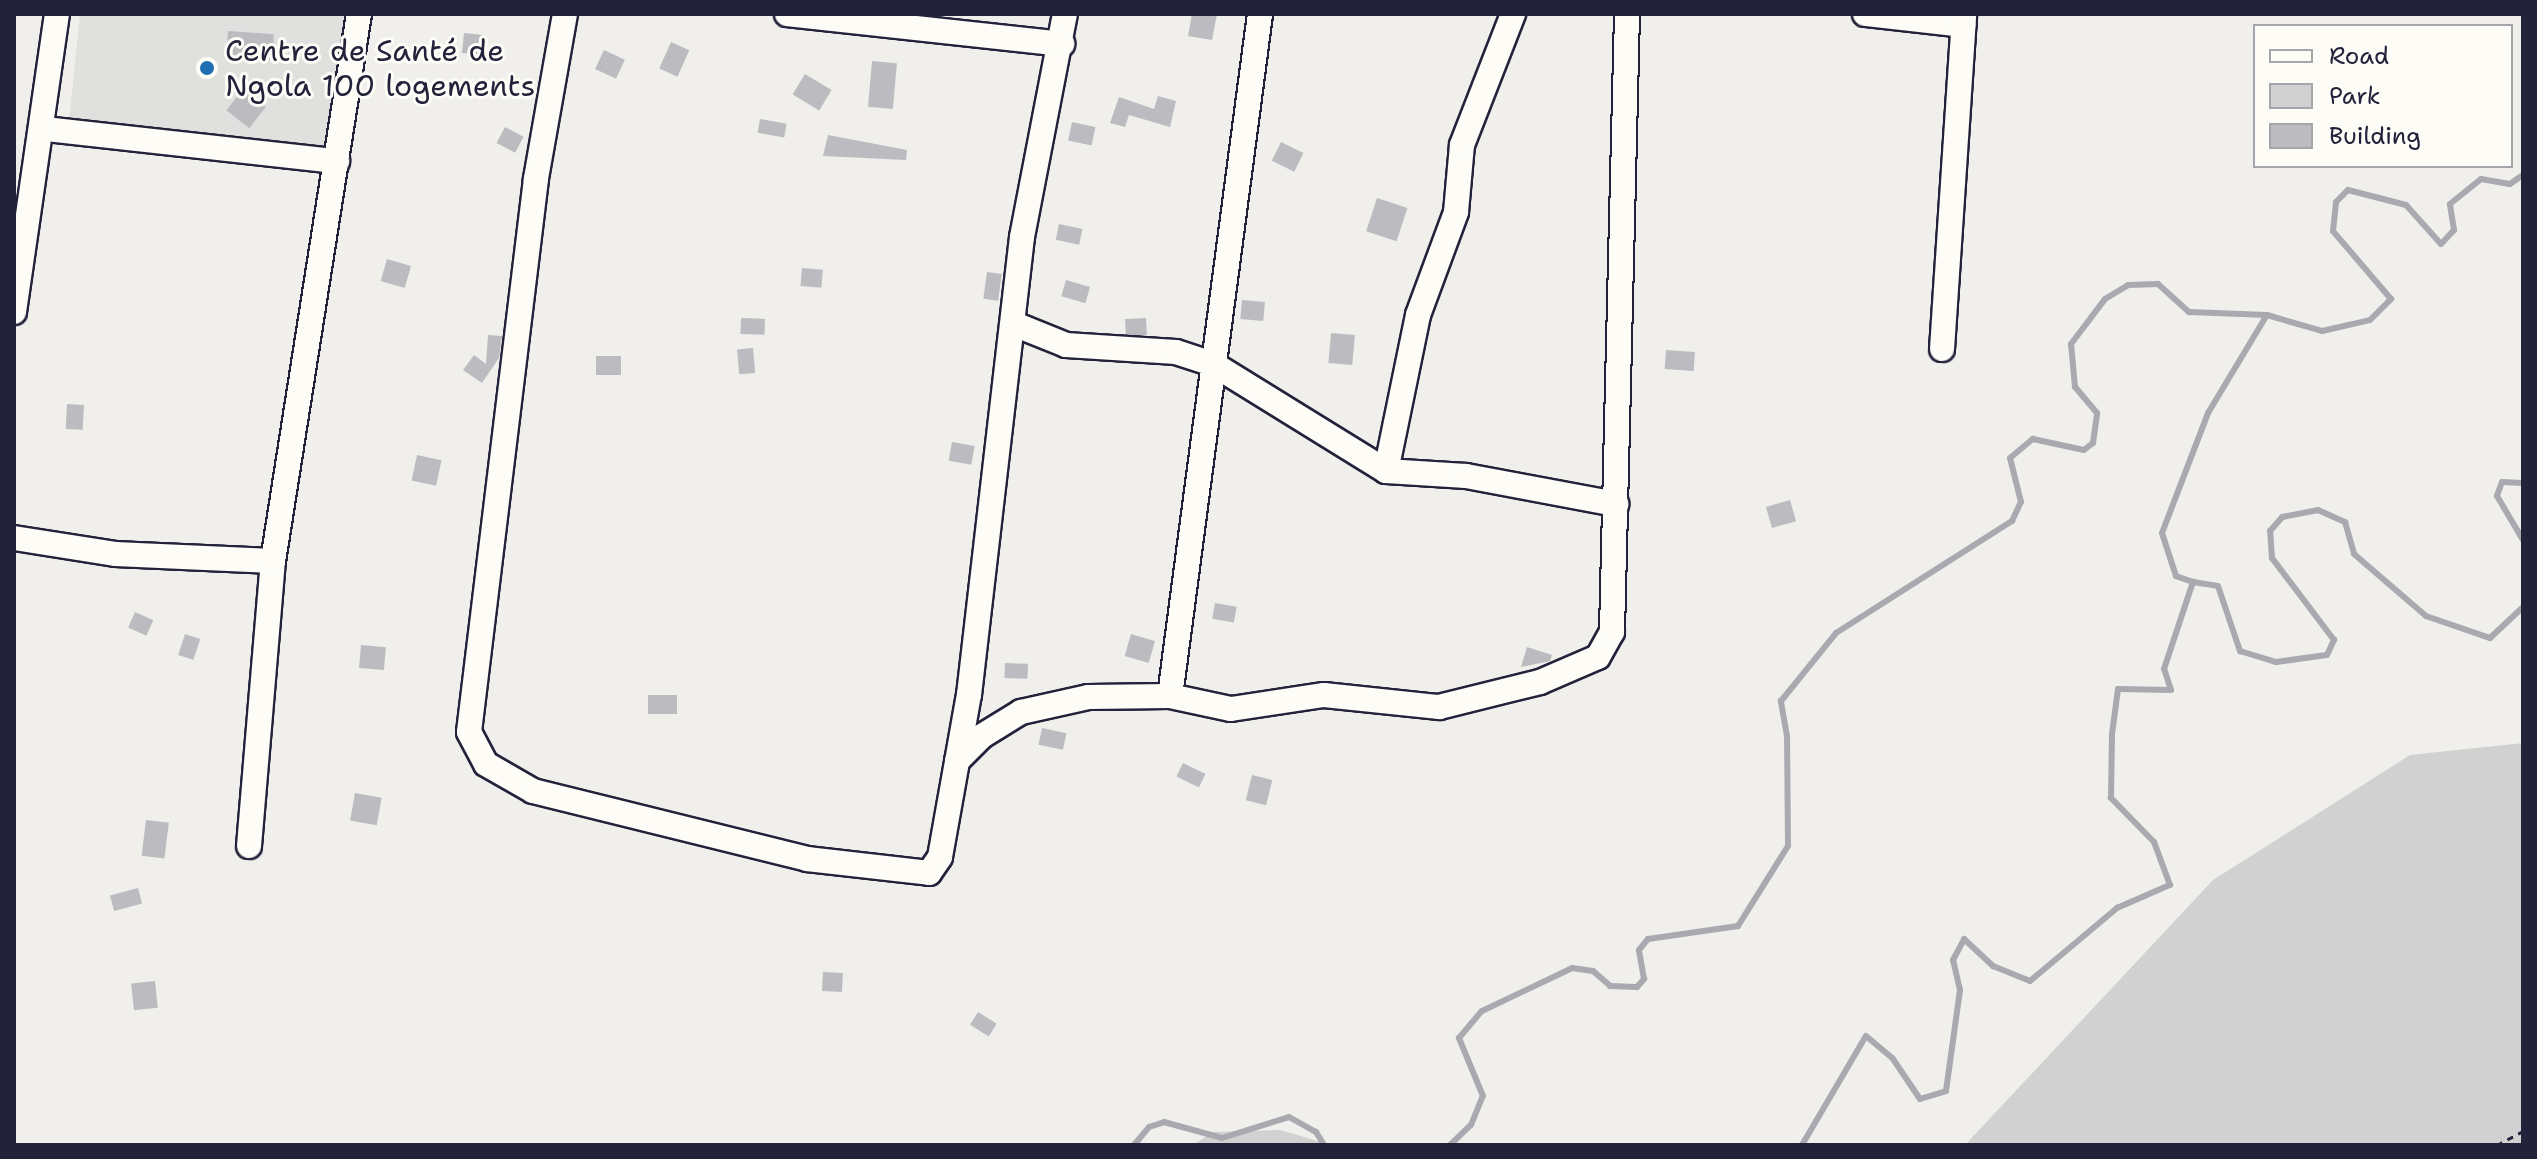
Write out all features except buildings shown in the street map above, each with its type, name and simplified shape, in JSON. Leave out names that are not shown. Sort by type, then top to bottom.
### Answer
[{"type":"street","points":[[14,312],[20,204],[45,129],[57,14]]},
{"type":"street","points":[[249,846],[273,561],[359,14]]},
{"type":"street","points":[[565,14],[536,179],[473,677],[469,732],[486,764],[533,791],[678,830],[889,873],[929,873],[940,857],[957,761],[1014,324],[1022,237],[1062,44],[1065,14]]},
{"type":"street","points":[[787,14],[1062,44]]},
{"type":"street","points":[[1170,696],[1260,14]]},
{"type":"street","points":[[1386,471],[1418,315],[1456,212],[1462,145],[1513,14]]},
{"type":"street","points":[[957,761],[982,736],[1021,712],[1088,697],[1170,696],[1231,709],[1324,695],[1439,707],[1571,671],[1598,657],[1612,632],[1627,14]]},
{"type":"street","points":[[1865,14],[1964,20],[1942,349]]},
{"type":"street","points":[[45,129],[337,161]]},
{"type":"street","points":[[1014,324],[1066,345],[1176,352],[1213,364],[1386,471],[1466,476],[1616,504]]},
{"type":"street","points":[[14,538],[115,554],[273,561]]},
{"type":"path","points":[[2497,1145],[2523,1131]]},
{"type":"shaded area","name":"Centre de Santé de Ngola 100 logements","points":[[80,14],[346,14],[332,152],[69,122]]},
{"type":"green space","points":[[2523,743],[2523,1145],[1965,1145],[2213,880],[2410,755]]},
{"type":"green space","points":[[1280,1130],[1331,1145],[1193,1145],[1213,1132]]},
{"type":"waterway","points":[[1450,1145],[1471,1125],[1483,1096],[1459,1038],[1482,1011],[1572,968],[1593,971],[1610,986],[1637,987],[1644,979],[1639,950],[1648,939],[1738,926],[1788,846],[1787,736],[1781,701],[1836,633],[2012,521],[2021,502],[2010,458],[2033,439],[2084,450],[2093,443],[2097,413],[2075,387],[2071,344],[2105,299],[2128,285],[2158,284],[2189,312],[2267,315],[2322,331],[2370,320],[2391,299],[2333,231],[2336,202],[2348,190],[2406,205],[2441,244],[2454,230],[2450,204],[2481,179],[2510,184],[2523,175]]},
{"type":"waterway","points":[[2193,582],[2176,576],[2162,533],[2208,413],[2267,315]]},
{"type":"waterway","points":[[2523,483],[2502,482],[2497,496],[2523,540]]},
{"type":"waterway","points":[[1802,1145],[1866,1036],[1893,1059],[1920,1099],[1946,1091],[1960,990],[1953,960],[1964,939],[1993,966],[2030,981],[2117,908],[2170,885],[2154,842],[2111,798],[2112,734],[2118,689],[2171,690],[2164,669],[2193,582],[2218,586],[2240,651],[2276,662],[2327,655],[2334,640],[2272,558],[2270,531],[2282,517],[2318,510],[2345,522],[2354,554],[2426,616],[2490,638],[2523,607]]},
{"type":"waterway","points":[[1134,1145],[1149,1127],[1164,1122],[1222,1138],[1289,1117],[1316,1132],[1324,1145]]},
{"type":"place","name":"Centre de Santé de Ngola 100 logements","points":[[207,68]]}]
